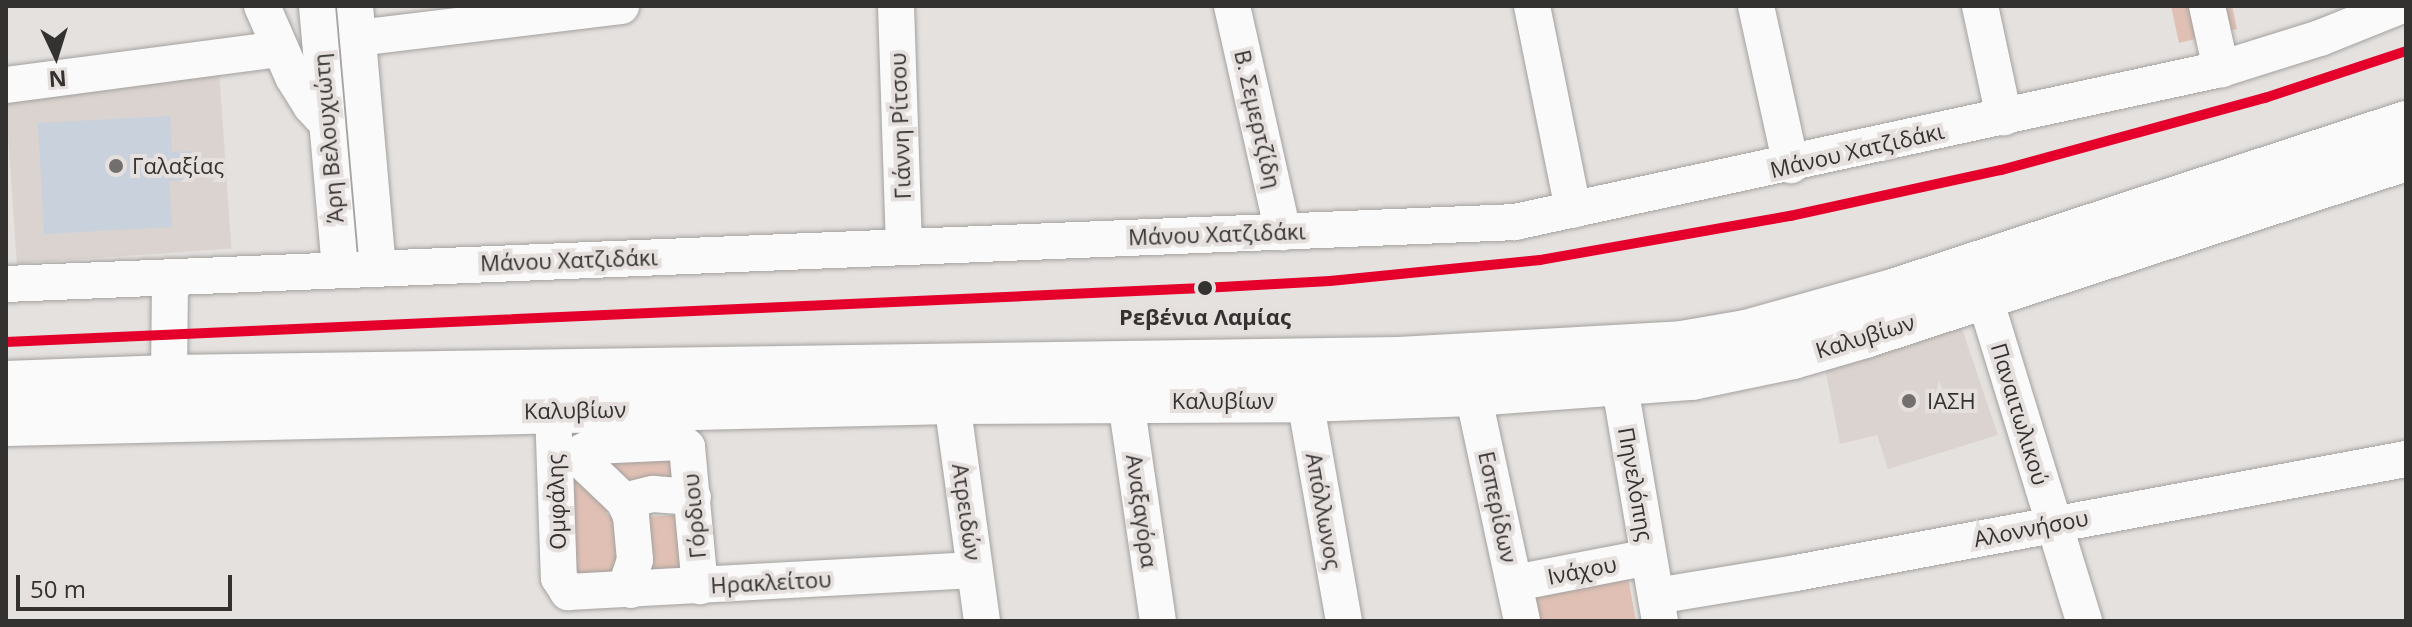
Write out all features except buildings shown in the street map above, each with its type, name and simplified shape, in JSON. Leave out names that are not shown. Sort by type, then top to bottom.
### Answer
[{"type":"main road","name":"Καλυβίων","points":[[6,424],[553,410],[952,402],[1305,400],[1473,394],[1616,366],[1799,318],[1995,259],[2406,123]]},
{"type":"main road","name":"Καλυβίων","points":[[6,383],[169,377],[1399,359],[1616,366],[1692,378],[1793,357],[1985,299],[2406,159]]},
{"type":"street","points":[[262,6],[279,49],[311,106],[326,122]]},
{"type":"street","name":"Άρη Βελουχιώτη","points":[[317,6],[340,269]]},
{"type":"street","points":[[357,22],[621,6]]},
{"type":"street","name":"Γιάννη Ρίτσου","points":[[896,6],[904,245]]},
{"type":"street","name":"Β. Σεμερτζίδη","points":[[1232,6],[1283,232]]},
{"type":"street","points":[[1532,6],[1573,210]]},
{"type":"street","points":[[1756,6],[1791,165]]},
{"type":"street","points":[[1980,6],[2004,117]]},
{"type":"street","points":[[2207,6],[2221,69]]},
{"type":"street","name":"Μάνου Χατζιδάκι","points":[[6,284],[1515,222],[1791,165],[2221,69],[2320,38],[2400,6]]},
{"type":"street","name":"Άρη Βελουχιώτη","points":[[357,22],[378,268]]},
{"type":"street","points":[[6,85],[279,49]]},
{"type":"street","points":[[169,377],[170,277]]},
{"type":"street","name":"Παναιτωλικού","points":[[1985,299],[2084,621]]},
{"type":"street","name":"Πηνελόπης","points":[[1616,366],[1658,608]]},
{"type":"street","name":"Εσπερίδων","points":[[1473,394],[1522,621]]},
{"type":"street","name":"Απόλλωνος","points":[[1305,400],[1344,621]]},
{"type":"street","name":"Ατρειδών","points":[[952,402],[982,621]]},
{"type":"street","name":"Αναξαγόρα","points":[[1126,402],[1158,621]]},
{"type":"street","name":"Ομφάλης","points":[[553,410],[559,578],[568,592]]},
{"type":"street","name":"Γόρδιου","points":[[624,501],[585,465],[581,460],[582,452],[593,446],[681,442],[687,447],[693,497],[681,598]]},
{"type":"street","name":"Αλοννήσου","points":[[1658,608],[1796,573],[2406,459]]},
{"type":"street","points":[[631,590],[635,544],[631,516],[624,501],[653,494],[693,497]]},
{"type":"street","name":"Ινάχου","points":[[1515,583],[1649,557]]},
{"type":"street","name":"Ηρακλείτου","points":[[568,592],[631,590],[681,598],[974,570]]},
{"type":"shaded area","points":[[2171,6],[2232,6],[2237,29],[2179,43]]},
{"type":"shaded area","points":[[219,71],[231,249],[17,264],[6,86]]},
{"type":"shaded area","name":"ΙΑΣΗ","points":[[1961,326],[1998,435],[1888,469],[1877,435],[1840,444],[1825,368]]},
{"type":"shaded area","points":[[670,455],[684,486],[657,477],[642,478],[631,485],[605,462]]},
{"type":"shaded area","points":[[572,476],[608,508],[606,514],[615,517],[620,577],[574,579]]},
{"type":"shaded area","points":[[678,515],[692,573],[642,569],[644,517]]},
{"type":"shaded area","points":[[1628,578],[1636,621],[1530,621],[1524,596]]},
{"type":"transit line","points":[[6,342],[1203,288],[1330,281],[1540,260],[1790,216],[2001,170],[2265,98],[2406,51]]},
{"type":"place","name":"Γαλαξίας","points":[[116,166]]},
{"type":"place","name":"Ρεβένια Λαμίας","points":[[1205,288]]},
{"type":"place","name":"ΙΑΣΗ","points":[[1909,401]]}]
